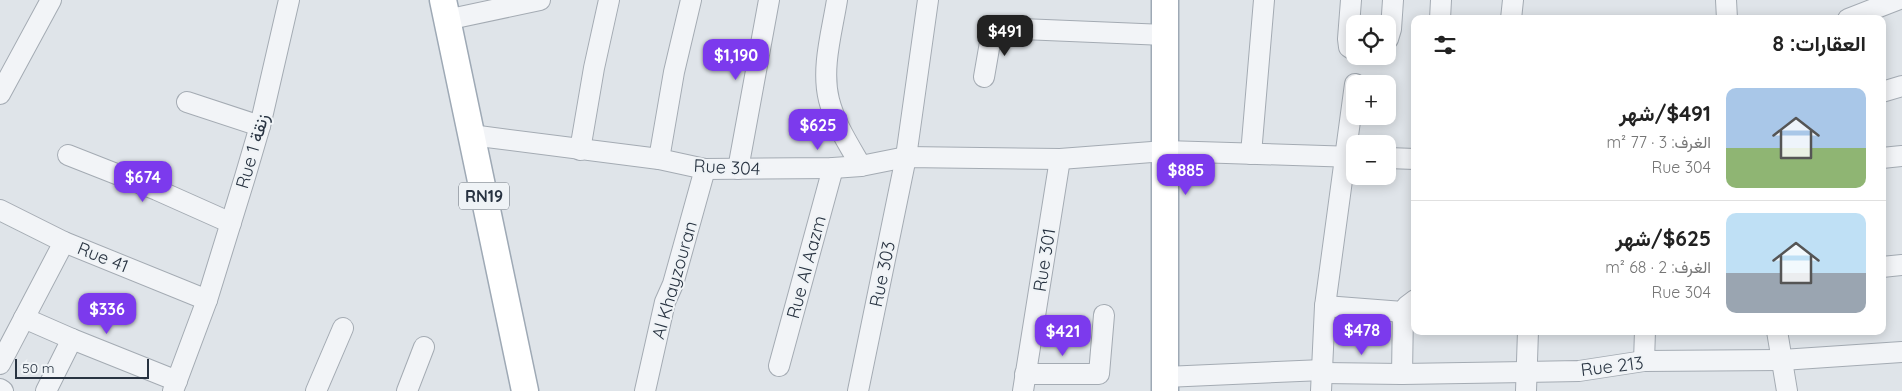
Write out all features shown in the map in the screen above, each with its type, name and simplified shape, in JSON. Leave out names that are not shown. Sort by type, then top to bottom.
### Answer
[{"type":"main road","points":[[1165,0],[1165,384]]},
{"type":"main road","name":"RN19","points":[[445,10],[525,391]]},
{"type":"street","points":[[0,94],[51,0]]},
{"type":"street","name":"Rue 1 زنقة","points":[[175,386],[207,300],[260,126],[289,0]]},
{"type":"street","points":[[445,10],[540,0]]},
{"type":"street","points":[[580,150],[609,0]]},
{"type":"street","points":[[658,159],[674,72],[691,0]]},
{"type":"street","points":[[738,169],[769,0]]},
{"type":"street","points":[[837,0],[827,62],[829,100],[838,125],[861,166]]},
{"type":"street","name":"Rue 303","points":[[858,391],[906,157],[928,0]]},
{"type":"street","points":[[1250,154],[1264,0]]},
{"type":"street","points":[[1350,15],[1351,0]]},
{"type":"street","points":[[1391,15],[1393,0]]},
{"type":"street","points":[[1440,15],[1442,0]]},
{"type":"street","points":[[1511,15],[1512,0]]},
{"type":"street","points":[[1726,0],[1727,15]]},
{"type":"street","points":[[1858,15],[1897,0]]},
{"type":"street","points":[[984,77],[992,31],[998,28],[1164,35]]},
{"type":"street","points":[[1886,91],[1902,86]]},
{"type":"street","points":[[187,102],[260,126]]},
{"type":"street","name":"Rue 304","points":[[471,135],[658,159],[705,169],[833,168],[861,166],[906,157],[1060,159],[1165,151],[1346,157]]},
{"type":"street","points":[[68,155],[157,190],[231,224]]},
{"type":"street","points":[[1886,158],[1902,156]]},
{"type":"street","points":[[1396,158],[1411,159]]},
{"type":"street","name":"Rue 301","points":[[1024,382],[1060,159]]},
{"type":"street","name":"Rue Al Aazm","points":[[779,366],[833,168]]},
{"type":"street","name":"Al Khayzouran","points":[[645,391],[665,302],[673,284],[705,169]]},
{"type":"street","points":[[1322,378],[1325,306],[1346,181]]},
{"type":"street","name":"Rue 41","points":[[0,210],[64,242],[207,300]]},
{"type":"street","points":[[0,364],[64,242]]},
{"type":"street","points":[[1886,267],[1902,265]]},
{"type":"street","points":[[1325,306],[1409,306],[1402,374]]},
{"type":"street","points":[[1024,382],[1100,374],[1104,315]]},
{"type":"street","points":[[24,318],[175,386]]},
{"type":"street","points":[[316,391],[343,328]]},
{"type":"street","points":[[1526,391],[1528,335]]},
{"type":"street","points":[[1644,361],[1645,335]]},
{"type":"street","points":[[1778,335],[1787,391]]},
{"type":"street","points":[[46,391],[72,339]]},
{"type":"street","points":[[407,391],[424,347]]},
{"type":"street","name":"Rue 213","points":[[1165,384],[1527,370],[1578,371],[1644,361],[1782,360],[1902,352]]},
{"type":"street","points":[[0,389],[4,391]]}]
